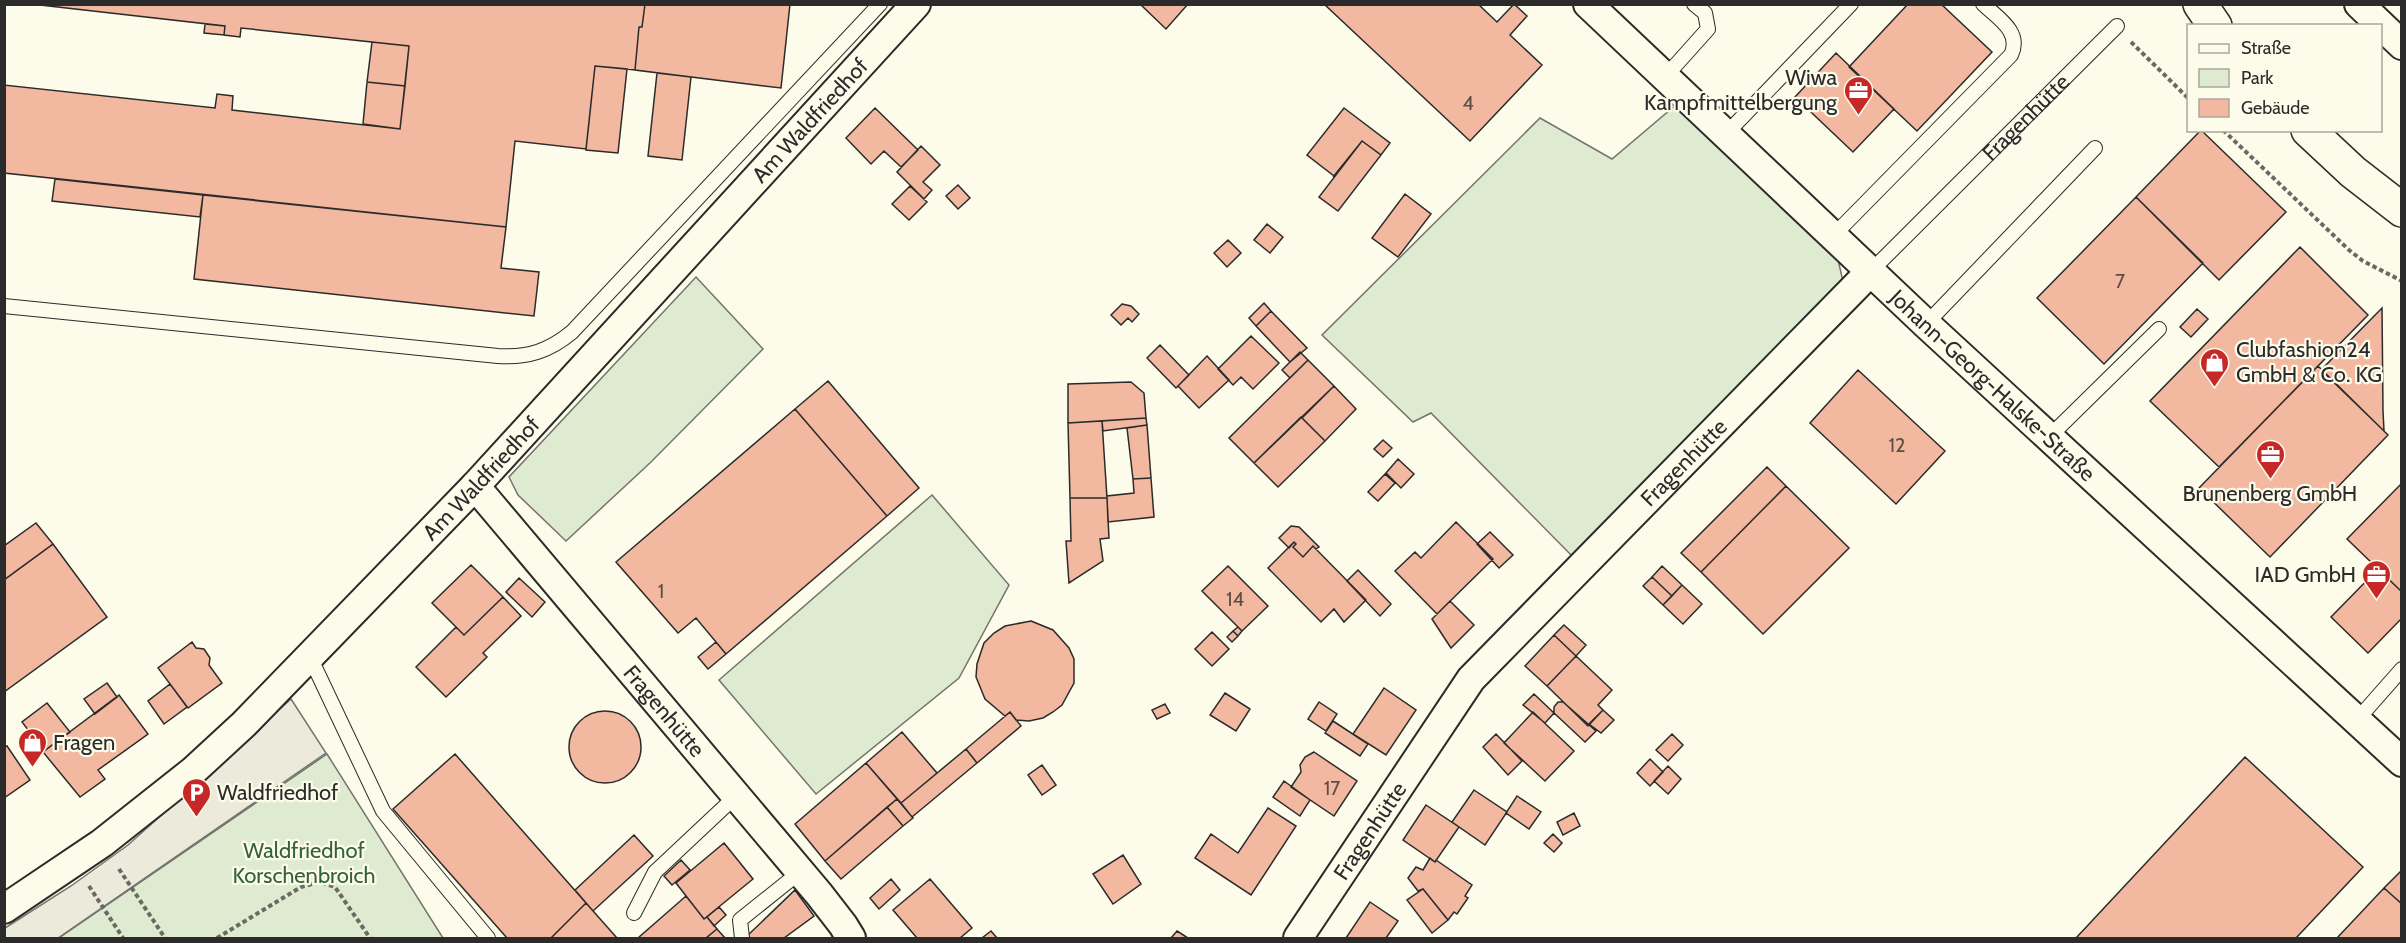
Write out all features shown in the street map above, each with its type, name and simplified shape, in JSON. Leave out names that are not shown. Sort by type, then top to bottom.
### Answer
[{"type":"street","name":"Am Waldfriedhof","points":[[4,909],[102,843],[219,748],[475,486],[916,4]]},
{"type":"street","name":"Johann-Georg-Halske-Straße","points":[[1588,4],[1926,324],[2402,762]]},
{"type":"street","points":[[2200,4],[2214,24]]},
{"type":"street","points":[[2360,4],[2380,24]]},
{"type":"street","points":[[2382,25],[2402,45]]},
{"type":"street","points":[[2310,132],[2353,172],[2402,210]]},
{"type":"street","name":"Fragenhütte","points":[[1298,939],[1471,679],[1871,271]]},
{"type":"street","name":"Fragenhütte","points":[[475,486],[819,894],[847,932]]},
{"type":"lane","points":[[4,306],[498,356],[520,357],[539,353],[572,332],[880,4]]},
{"type":"lane","points":[[1665,77],[1708,29],[1705,13],[1694,4]]},
{"type":"lane","points":[[1725,135],[1851,4]]},
{"type":"lane","points":[[1833,236],[2011,55],[2015,45],[2013,34],[1983,4]]},
{"type":"lane","name":"Fragenhütte","points":[[1871,271],[2117,26]]},
{"type":"lane","points":[[1926,324],[2095,148]]},
{"type":"lane","points":[[2049,437],[2159,329]]},
{"type":"lane","points":[[310,657],[383,811],[488,939]]},
{"type":"lane","points":[[2357,720],[2402,669]]},
{"type":"lane","points":[[634,913],[656,872],[736,796]]},
{"type":"lane","points":[[742,939],[740,920],[800,872]]},
{"type":"path","points":[[2117,26],[2187,97]]},
{"type":"path","points":[[2225,132],[2349,250],[2363,261],[2402,281]]},
{"type":"path","points":[[102,843],[165,939]]},
{"type":"path","points":[[74,863],[123,939]]},
{"type":"path","points":[[217,939],[301,887],[320,882],[335,887],[370,939]]},
{"type":"green space","points":[[1677,104],[1837,255],[1844,286],[1574,558],[1431,413],[1413,422],[1322,335],[1540,118],[1612,159]]},
{"type":"green space","points":[[696,277],[763,349],[651,462],[566,541],[518,495],[509,477]]},
{"type":"green space","points":[[932,495],[1009,585],[959,678],[816,794],[719,680]]},
{"type":"green space","name":"Waldfriedhof Korschenbroich","points":[[327,754],[443,938],[59,938]]},
{"type":"shaded area","name":"Waldfriedhof","points":[[291,699],[326,753],[58,938],[5,938],[5,928],[71,886],[128,845]]},
{"type":"building","points":[[31,4],[645,4],[642,27],[639,27],[635,70],[595,66],[586,149],[515,141],[506,227],[4,173],[4,85],[215,108],[217,94],[233,96],[232,110],[400,129],[409,46],[241,28],[240,37],[224,35],[225,26]]},
{"type":"building","points":[[645,4],[790,4],[781,88],[635,70],[639,27],[642,27]]},
{"type":"building","points":[[1140,4],[1188,4],[1166,29]]},
{"type":"building","points":[[1324,4],[1478,4],[1497,22],[1514,4],[1527,16],[1510,35],[1542,65],[1470,141]]},
{"type":"building","points":[[1908,4],[1941,4],[1992,52],[1917,131],[1849,67]]},
{"type":"building","points":[[205,24],[225,26],[224,35],[204,33]]},
{"type":"building","points":[[372,42],[409,46],[405,86],[367,82]]},
{"type":"building","points":[[1836,53],[1894,109],[1853,152],[1795,97]]},
{"type":"building","points":[[595,66],[627,69],[618,153],[586,150]]},
{"type":"building","points":[[657,73],[691,77],[682,160],[648,156]]},
{"type":"building","points":[[367,82],[405,86],[400,129],[363,124]]},
{"type":"building","points":[[875,108],[918,150],[901,167],[884,151],[871,164],[846,138]]},
{"type":"building","points":[[1344,108],[1390,143],[1381,155],[1362,141],[1334,176],[1307,155]]},
{"type":"building","points":[[2199,132],[2203,132],[2286,212],[2219,280],[2136,197]]},
{"type":"building","points":[[1362,141],[1381,155],[1338,211],[1319,197]]},
{"type":"building","points":[[921,146],[940,165],[923,182],[932,190],[924,199],[897,172]]},
{"type":"building","points":[[55,179],[203,195],[200,217],[52,201]]},
{"type":"building","points":[[958,185],[970,198],[958,209],[946,196]]},
{"type":"building","points":[[910,186],[927,202],[909,220],[892,204]]},
{"type":"building","points":[[1405,194],[1431,214],[1398,257],[1372,238]]},
{"type":"building","points":[[203,195],[506,227],[501,268],[539,272],[534,316],[194,279]]},
{"type":"building","points":[[2136,197],[2203,263],[2104,364],[2037,298]]},
{"type":"building","points":[[1267,224],[1283,237],[1270,253],[1254,240]]},
{"type":"building","points":[[1228,240],[1241,253],[1227,267],[1214,253]]},
{"type":"building","points":[[2300,247],[2368,315],[2219,467],[2150,401]]},
{"type":"building","points":[[1264,303],[1271,311],[1256,326],[1249,318]]},
{"type":"building","points":[[1122,304],[1131,306],[1139,314],[1132,322],[1128,318],[1121,325],[1111,315]]},
{"type":"building","points":[[2382,308],[2383,411],[2384,431],[2321,370]]},
{"type":"building","points":[[2197,309],[2208,319],[2191,337],[2180,327]]},
{"type":"building","points":[[1271,311],[1307,348],[1290,362],[1256,326]]},
{"type":"building","points":[[1251,336],[1279,363],[1253,389],[1241,377],[1233,385],[1218,369]]},
{"type":"building","points":[[1160,345],[1189,375],[1176,388],[1147,358]]},
{"type":"building","points":[[1300,352],[1308,360],[1290,378],[1282,370]]},
{"type":"building","points":[[1207,356],[1229,380],[1199,408],[1178,386]]},
{"type":"building","points":[[1308,360],[1334,386],[1254,463],[1229,438]]},
{"type":"building","points":[[2318,366],[2388,435],[2270,557],[2199,488]]},
{"type":"building","points":[[1858,370],[1945,451],[1896,504],[1810,423]]},
{"type":"building","points":[[828,381],[919,488],[887,516],[795,409]]},
{"type":"building","points":[[1131,382],[1144,393],[1146,418],[1068,423],[1068,384]]},
{"type":"building","points":[[1334,386],[1356,409],[1325,441],[1302,418]]},
{"type":"building","points":[[795,409],[887,516],[726,654],[696,618],[678,633],[616,562]]},
{"type":"building","points":[[1301,417],[1325,441],[1278,487],[1254,463]]},
{"type":"building","points":[[1146,418],[1147,425],[1103,431],[1102,421]]},
{"type":"building","points":[[1102,421],[1107,498],[1070,498],[1068,423]]},
{"type":"building","points":[[1147,425],[1151,478],[1133,479],[1127,428]]},
{"type":"building","points":[[1383,440],[1392,448],[1383,457],[1374,449]]},
{"type":"building","points":[[1398,459],[1414,474],[1401,488],[1386,473]]},
{"type":"building","points":[[1767,467],[1786,486],[1701,572],[1681,553]]},
{"type":"building","points":[[1385,474],[1395,483],[1378,501],[1368,492]]},
{"type":"building","points":[[1151,478],[1154,517],[1108,522],[1107,496],[1134,493],[1133,479]]},
{"type":"building","points":[[2402,483],[2402,592],[2347,539]]},
{"type":"building","points":[[1786,486],[1849,548],[1763,634],[1701,572]]},
{"type":"building","points":[[1070,498],[1107,498],[1109,538],[1100,539],[1103,561],[1069,583],[1066,541],[1071,541]]},
{"type":"building","points":[[1456,522],[1493,559],[1437,614],[1395,571],[1415,552],[1421,558]]},
{"type":"building","points":[[36,523],[53,544],[4,580],[4,546]]},
{"type":"building","points":[[1291,526],[1299,527],[1319,547],[1316,549],[1313,546],[1303,557],[1293,547],[1296,544],[1294,542],[1289,548],[1279,538]]},
{"type":"building","points":[[1490,532],[1513,555],[1499,568],[1477,544]]},
{"type":"building","points":[[1294,542],[1296,544],[1293,547],[1303,557],[1313,546],[1366,600],[1344,622],[1334,609],[1321,622],[1268,568]]},
{"type":"building","points":[[53,544],[107,617],[4,692],[4,580]]},
{"type":"building","points":[[471,565],[503,597],[464,635],[432,603]]},
{"type":"building","points":[[1228,566],[1268,606],[1242,631],[1202,591]]},
{"type":"building","points":[[1662,566],[1682,585],[1672,596],[1652,577]]},
{"type":"building","points":[[2378,569],[2402,592],[2402,618],[2368,653],[2331,617]]},
{"type":"building","points":[[1358,570],[1391,604],[1380,616],[1347,581]]},
{"type":"building","points":[[1652,577],[1672,596],[1663,605],[1643,586]]},
{"type":"building","points":[[519,578],[545,602],[532,617],[506,592]]},
{"type":"building","points":[[1682,585],[1702,604],[1683,624],[1663,605]]},
{"type":"building","points":[[503,597],[521,616],[483,653],[487,657],[446,697],[416,667],[456,627],[464,635]]},
{"type":"building","points":[[1450,601],[1474,625],[1451,648],[1432,619]]},
{"type":"building","points":[[1031,621],[1053,630],[1069,648],[1074,659],[1074,683],[1062,705],[1053,712],[1043,718],[1029,721],[1016,720],[1010,712],[1005,716],[985,699],[976,677],[977,664],[984,643],[994,633],[1005,626]]},
{"type":"building","points":[[1564,625],[1586,645],[1576,656],[1554,635]]},
{"type":"building","points":[[1238,627],[1242,631],[1238,636],[1233,631]]},
{"type":"building","points":[[1233,631],[1238,636],[1232,642],[1227,637]]},
{"type":"building","points":[[1212,632],[1229,649],[1212,666],[1195,649]]},
{"type":"building","points":[[1554,635],[1576,656],[1547,686],[1525,666]]},
{"type":"building","points":[[192,642],[196,648],[204,649],[210,658],[209,665],[222,683],[188,708],[158,668]]},
{"type":"building","points":[[716,642],[726,654],[708,669],[698,657]]},
{"type":"building","points":[[1576,656],[1612,690],[1598,705],[1603,710],[1588,726],[1547,686]]},
{"type":"building","points":[[107,683],[117,697],[95,714],[84,699]]},
{"type":"building","points":[[170,684],[187,707],[164,724],[148,701]]},
{"type":"building","points":[[1384,688],[1416,710],[1386,755],[1353,734]]},
{"type":"building","points":[[1225,693],[1250,709],[1236,731],[1210,715]]},
{"type":"building","points":[[1534,694],[1554,713],[1545,723],[1523,705]]},
{"type":"building","points":[[119,695],[148,734],[98,770],[105,779],[80,797],[43,752]]},
{"type":"building","points":[[1319,702],[1337,714],[1326,731],[1308,719]]},
{"type":"building","points":[[1558,702],[1563,702],[1596,731],[1585,742],[1554,713],[1554,707]]},
{"type":"building","points":[[47,703],[70,732],[44,751],[22,722]]},
{"type":"building","points":[[1165,704],[1170,713],[1157,719],[1152,710]]},
{"type":"building","points":[[1603,710],[1614,720],[1601,733],[1589,724]]},
{"type":"building","points":[[605,711],[625,717],[635,727],[641,747],[635,767],[625,777],[605,783],[585,777],[575,767],[569,747],[575,727],[585,717]]},
{"type":"building","points":[[1010,712],[1021,726],[977,763],[966,749]]},
{"type":"building","points":[[1533,712],[1574,751],[1545,781],[1504,743]]},
{"type":"building","points":[[1333,721],[1368,744],[1360,756],[1325,733]]},
{"type":"building","points":[[902,732],[937,773],[901,803],[866,763]]},
{"type":"building","points":[[1496,734],[1522,761],[1508,775],[1483,747]]},
{"type":"building","points":[[1672,734],[1683,745],[1668,761],[1656,750]]},
{"type":"building","points":[[7,746],[30,780],[4,798],[4,747]]},
{"type":"building","points":[[966,749],[977,763],[912,817],[901,803]]},
{"type":"building","points":[[1314,752],[1357,781],[1334,816],[1291,787],[1301,772],[1300,765],[1305,757]]},
{"type":"building","points":[[455,754],[586,903],[551,938],[507,938],[393,809]]},
{"type":"building","points":[[2245,757],[2363,867],[2296,938],[2076,938]]},
{"type":"building","points":[[1650,759],[1663,772],[1650,786],[1637,773]]},
{"type":"building","points":[[866,763],[897,799],[825,861],[795,824]]},
{"type":"building","points":[[1042,765],[1056,785],[1042,795],[1028,775]]},
{"type":"building","points":[[1668,766],[1681,779],[1668,794],[1654,781]]},
{"type":"building","points":[[1284,781],[1310,800],[1300,816],[1273,797]]},
{"type":"building","points":[[1474,790],[1507,812],[1485,845],[1452,822]]},
{"type":"building","points":[[1517,796],[1541,812],[1529,829],[1506,813]]},
{"type":"building","points":[[897,799],[913,818],[903,826],[887,807]]},
{"type":"building","points":[[1426,805],[1459,827],[1435,862],[1403,840]]},
{"type":"building","points":[[887,807],[903,826],[841,879],[825,861]]},
{"type":"building","points":[[1268,808],[1296,826],[1251,895],[1195,858],[1211,834],[1238,853]]},
{"type":"building","points":[[1574,813],[1580,826],[1563,835],[1557,822]]},
{"type":"building","points":[[1553,834],[1562,843],[1554,852],[1544,843]]},
{"type":"building","points":[[634,835],[653,856],[593,911],[575,890]]},
{"type":"building","points":[[724,843],[753,879],[704,919],[676,883]]},
{"type":"building","points":[[1123,855],[1141,884],[1113,904],[1093,874]]},
{"type":"building","points":[[1430,858],[1472,885],[1465,896],[1468,898],[1457,914],[1454,912],[1448,920],[1423,889],[1418,891],[1408,878],[1416,867],[1423,870]]},
{"type":"building","points":[[681,860],[690,870],[672,885],[664,876]]},
{"type":"building","points":[[2402,870],[2402,904],[2384,888]]},
{"type":"building","points":[[891,879],[900,890],[879,909],[870,898]]},
{"type":"building","points":[[930,879],[972,928],[960,938],[917,938],[893,910]]},
{"type":"building","points":[[2384,888],[2402,904],[2402,938],[2337,938]]},
{"type":"building","points":[[1423,889],[1448,920],[1432,933],[1407,900]]},
{"type":"building","points":[[795,890],[814,916],[784,938],[750,938],[748,935]]},
{"type":"building","points":[[686,896],[704,919],[707,917],[717,929],[706,938],[638,938]]},
{"type":"building","points":[[1370,902],[1398,921],[1386,938],[1346,938]]},
{"type":"building","points":[[586,903],[617,938],[551,938]]},
{"type":"building","points":[[719,907],[726,915],[714,926],[707,917]]},
{"type":"building","points":[[717,929],[725,938],[706,938]]},
{"type":"building","points":[[991,931],[997,938],[982,938]]},
{"type":"building","points":[[1177,931],[1188,938],[1171,938]]},
{"type":"place","name":"Wiwa Kampfmittelbergung","points":[[1858,116]]},
{"type":"place","name":"Clubfashion24 GmbH & Co. KG","points":[[2215,388]]},
{"type":"place","name":"Brunenberg GmbH","points":[[2270,480]]},
{"type":"place","name":"IAD GmbH","points":[[2377,600]]},
{"type":"place","name":"Fragen","points":[[32,768]]},
{"type":"place","name":"Waldfriedhof","points":[[196,818]]}]
